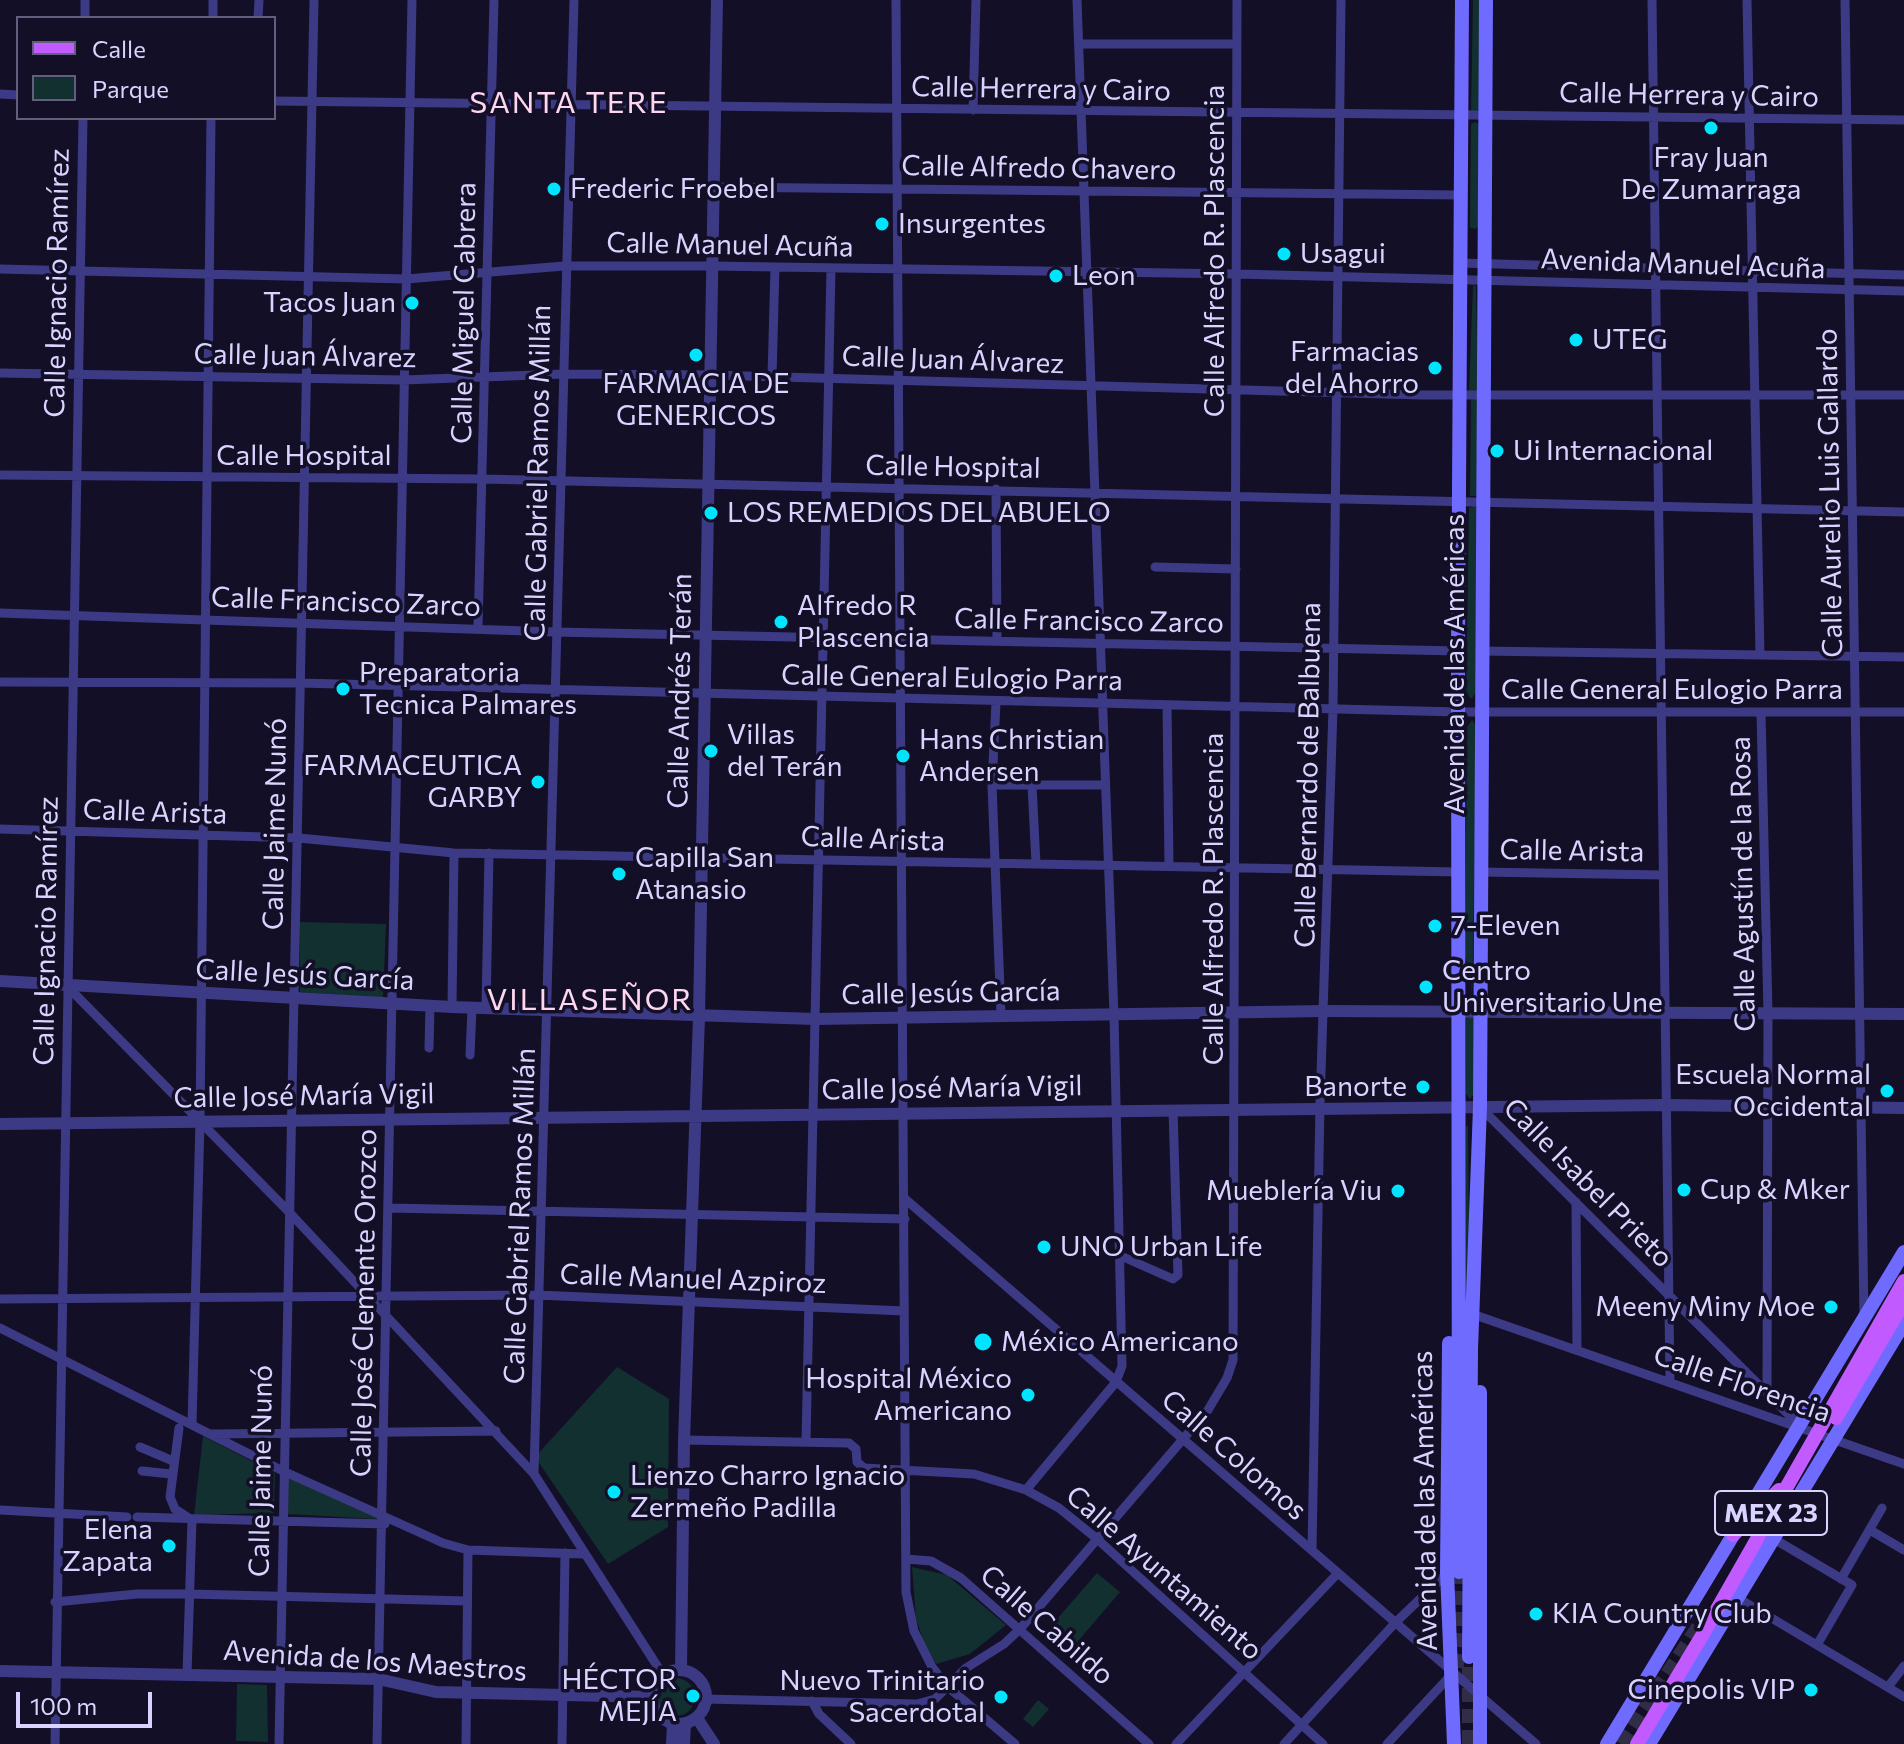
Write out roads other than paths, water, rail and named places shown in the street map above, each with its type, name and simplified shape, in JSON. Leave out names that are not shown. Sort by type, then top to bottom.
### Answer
[{"type":"main road","name":"Avenida de las Américas","points":[[1454,1744],[1451,1274],[1457,1260],[1459,1107],[1458,501],[1462,0]]},
{"type":"main road","name":"Avenida de las Américas","points":[[1469,1657],[1480,1107],[1486,0]]},
{"type":"main road","points":[[1607,1744],[1904,1252]]},
{"type":"main road","name":"MEX 23","points":[[1637,1744],[1904,1281]]},
{"type":"main road","points":[[1836,1418],[1904,1302]]},
{"type":"main road","name":"Avenida de las Américas","points":[[1475,1322],[1481,1423],[1480,1744]]},
{"type":"main road","points":[[1649,1744],[1904,1323]]},
{"type":"main road","points":[[1733,1535],[1791,1478]]},
{"type":"street","name":"Calle Jaime Nunó","points":[[279,1744],[289,1120],[299,838],[302,478],[314,0]]},
{"type":"street","name":"Calle José Clemente Orozco","points":[[377,1744],[385,1294],[390,1208],[397,625],[412,0]]},
{"type":"street","name":"Calle Miguel Cabrera","points":[[478,627],[494,0]]},
{"type":"street","name":"Calle Gabriel Ramos Millán","points":[[534,1474],[539,1209],[549,1011],[564,266],[574,0]]},
{"type":"street","name":"Calle Andrés Terán","points":[[681,1670],[684,1440],[699,1017],[706,483],[717,0]]},
{"type":"street","points":[[896,0],[905,1219],[903,1469],[908,1605],[925,1657],[948,1687],[1013,1743]]},
{"type":"street","points":[[973,110],[976,0]]},
{"type":"street","points":[[1026,1490],[1116,1382],[1122,1366],[1114,1015],[1077,0]]},
{"type":"street","name":"Calle Alfredo R. Plascencia","points":[[948,1687],[966,1668],[1004,1644],[1020,1629],[1182,1439],[1223,1386],[1236,1347],[1237,0]]},
{"type":"street","name":"Calle Bernardo de Balbuena","points":[[1312,1550],[1320,1108],[1333,709],[1341,0]]},
{"type":"street","points":[[1652,0],[1670,1382]]},
{"type":"street","points":[[1747,0],[1760,655]]},
{"type":"street","name":"Calle Aurelio Luis Gallardo","points":[[1845,0],[1864,1321]]},
{"type":"street","points":[[1079,44],[1237,44]]},
{"type":"street","name":"Calle Herrera y Cairo","points":[[276,101],[1904,120]]},
{"type":"street","name":"Calle Ignacio Ramírez","points":[[55,1744],[56,1513],[83,120]]},
{"type":"street","points":[[192,1424],[200,1121],[211,120]]},
{"type":"street","name":"Calle Alfredo Chavero","points":[[713,187],[1460,195]]},
{"type":"street","name":"Avenida Manuel Acuña","points":[[1460,263],[1904,275]]},
{"type":"street","name":"Calle Manuel Acuña","points":[[0,269],[406,279],[564,266],[711,266],[1460,280]]},
{"type":"street","points":[[772,377],[775,267]]},
{"type":"street","points":[[806,1441],[831,269]]},
{"type":"street","name":"Avenida Manuel Acuña","points":[[1460,280],[1904,291]]},
{"type":"street","name":"Calle Juan Álvarez","points":[[0,373],[403,380],[563,374],[709,375],[1337,393],[1904,395]]},
{"type":"street","name":"Calle Hospital","points":[[0,475],[561,480],[1904,512]]},
{"type":"street","points":[[996,489],[997,640]]},
{"type":"street","points":[[1155,567],[1236,569]]},
{"type":"street","name":"Calle Francisco Zarco","points":[[0,613],[555,632],[1458,651]]},
{"type":"street","points":[[1481,651],[1904,657]]},
{"type":"street","name":"Calle General Eulogio Parra","points":[[0,682],[299,683],[555,692],[1458,712],[1904,712]]},
{"type":"street","points":[[996,702],[992,785],[1001,1015]]},
{"type":"street","points":[[1167,705],[1169,866]]},
{"type":"street","name":"Calle Agustín de la Rosa","points":[[1761,713],[1769,1108],[1767,1391]]},
{"type":"street","points":[[992,785],[1104,785]]},
{"type":"street","points":[[1032,785],[1036,864]]},
{"type":"street","name":"Calle Arista","points":[[0,829],[299,838],[383,843],[394,849],[454,853],[1459,872]]},
{"type":"street","points":[[452,1007],[454,853]]},
{"type":"street","points":[[486,1008],[489,853]]},
{"type":"street","name":"Calle Arista","points":[[1480,872],[1663,875]]},
{"type":"street","name":"Calle Jesús García","points":[[0,981],[430,1006],[699,1017],[815,1019],[1324,1011],[1904,1014]]},
{"type":"street","points":[[66,985],[289,1212],[534,1474],[663,1675]]},
{"type":"street","points":[[429,1048],[430,1006]]},
{"type":"street","points":[[470,1055],[472,1008]]},
{"type":"street","name":"Calle José María Vigil","points":[[0,1124],[1666,1105],[1904,1108]]},
{"type":"street","name":"Calle Isabel Prieto","points":[[1480,1107],[1801,1427]]},
{"type":"street","points":[[1121,1256],[1173,1279],[1178,1275],[1173,1110]]},
{"type":"street","name":"Calle Colomos","points":[[904,1198],[1536,1744]]},
{"type":"street","points":[[1576,1202],[1577,1350]]},
{"type":"street","points":[[390,1208],[905,1219]]},
{"type":"street","name":"Calle Manuel Azpiroz","points":[[0,1299],[537,1295],[904,1311]]},
{"type":"street","name":"Calle Florencia","points":[[1475,1322],[1577,1350],[1904,1464]]},
{"type":"street","points":[[0,1328],[381,1519],[468,1550],[583,1554]]},
{"type":"street","points":[[179,1428],[171,1474],[171,1504],[192,1520]]},
{"type":"street","points":[[210,1434],[496,1431]]},
{"type":"street","name":"Calle Ayuntamiento","points":[[684,1440],[849,1443],[856,1449],[859,1466],[974,1474],[1026,1490],[1059,1508],[1096,1538],[1323,1744]]},
{"type":"street","points":[[140,1447],[173,1461]]},
{"type":"street","points":[[142,1471],[171,1474]]},
{"type":"street","points":[[1841,1579],[1882,1508]]},
{"type":"street","points":[[0,1510],[192,1520],[381,1519]]},
{"type":"street","points":[[187,1674],[192,1520]]},
{"type":"street","points":[[1870,1530],[1903,1548]]},
{"type":"street","points":[[1774,1539],[1852,1585],[1817,1645]]},
{"type":"street","points":[[466,1744],[468,1550]]},
{"type":"street","points":[[562,1744],[565,1553]]},
{"type":"street","name":"Calle Cabildo","points":[[906,1559],[931,1561],[948,1569],[1149,1744]]},
{"type":"street","points":[[1284,1744],[1395,1623],[1453,1572]]},
{"type":"street","points":[[1176,1744],[1338,1573]]},
{"type":"street","points":[[55,1602],[137,1594],[467,1601]]},
{"type":"street","points":[[1738,1598],[1904,1697]]},
{"type":"street","points":[[1888,1687],[1904,1666]]},
{"type":"street","points":[[706,1699],[700,1680],[681,1670],[663,1675],[654,1685],[651,1697],[657,1714],[685,1722],[714,1744]]},
{"type":"street","name":"Avenida de los Maestros","points":[[0,1671],[279,1675],[378,1679],[436,1692],[466,1694],[651,1697]]},
{"type":"street","points":[[1387,1744],[1454,1673]]},
{"type":"street","points":[[672,1744],[685,1722],[706,1699],[924,1703],[935,1699],[948,1687]]},
{"type":"street","points":[[812,1701],[819,1714],[851,1744]]},
{"type":"street","points":[[684,1744],[685,1722]]},
{"type":"tunnel","points":[[1457,1668],[1459,1572]]},
{"type":"tunnel","points":[[1621,1744],[1713,1604]]},
{"type":"tunnel","points":[[1469,1657],[1469,1744]]},
{"type":"place","name":"Fray Juan De Zumarraga","points":[[1711,128]]},
{"type":"place","name":"Frederic Froebel","points":[[554,189]]},
{"type":"place","name":"Insurgentes","points":[[882,224]]},
{"type":"place","name":"Usagui","points":[[1284,254]]},
{"type":"place","name":"Leon","points":[[1056,276]]},
{"type":"place","name":"Tacos Juan","points":[[412,303]]},
{"type":"place","name":"UTEG","points":[[1576,340]]},
{"type":"place","name":"FARMACIA DE GENERICOS","points":[[696,355]]},
{"type":"place","name":"Farmacias del Ahorro","points":[[1435,368]]},
{"type":"place","name":"Ui Internacional","points":[[1497,451]]},
{"type":"place","name":"LOS REMEDIOS DEL ABUELO","points":[[711,513]]},
{"type":"place","name":"Alfredo R Plascencia","points":[[781,622]]},
{"type":"place","name":"Preparatoria Tecnica Palmares","points":[[343,689]]},
{"type":"place","name":"Villas del Terán","points":[[711,751]]},
{"type":"place","name":"Hans Christian Andersen","points":[[903,756]]},
{"type":"place","name":"FARMACEUTICA GARBY","points":[[538,782]]},
{"type":"place","name":"Capilla San Atanasio","points":[[619,874]]},
{"type":"place","name":"7-Eleven","points":[[1435,926]]},
{"type":"place","name":"Centro Universitario Une","points":[[1426,987]]},
{"type":"place","name":"Banorte","points":[[1423,1087]]},
{"type":"place","name":"Escuela Normal Occidental","points":[[1887,1091]]},
{"type":"place","name":"Cup & Mker","points":[[1684,1190]]},
{"type":"place","name":"Mueblería Viu","points":[[1398,1191]]},
{"type":"place","name":"UNO Urban Life","points":[[1044,1247]]},
{"type":"place","name":"Meeny Miny Moe","points":[[1831,1307]]},
{"type":"place","name":"México Americano","points":[[983,1342]]},
{"type":"place","name":"Hospital México Americano","points":[[1028,1395]]},
{"type":"place","name":"Lienzo Charro Ignacio Zermeño Padilla","points":[[614,1492]]},
{"type":"place","name":"Elena Zapata","points":[[169,1546]]},
{"type":"place","name":"KIA Country Club","points":[[1536,1614]]},
{"type":"place","name":"Cinepolis VIP","points":[[1811,1690]]},
{"type":"place","name":"HÉCTOR MEJÍA","points":[[693,1696]]},
{"type":"place","name":"Nuevo Trinitario Sacerdotal","points":[[1001,1697]]},
{"type":"district","name":"SANTA TERE","points":[[569,103]]},
{"type":"district","name":"VILLASEÑOR","points":[[590,1000]]}]
